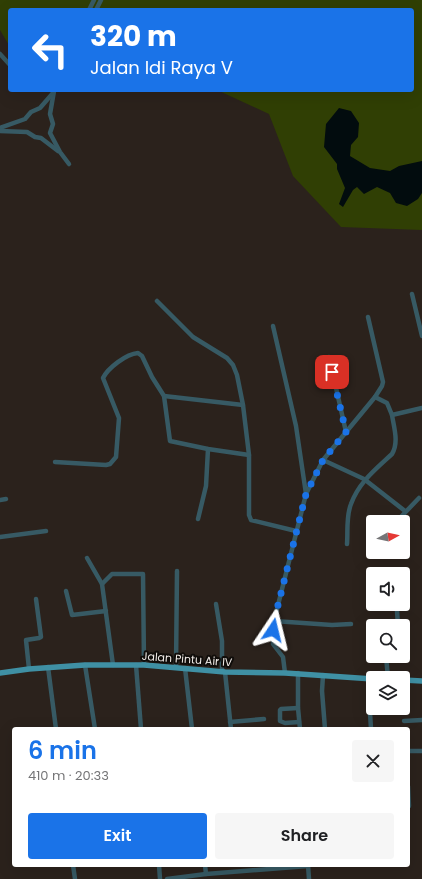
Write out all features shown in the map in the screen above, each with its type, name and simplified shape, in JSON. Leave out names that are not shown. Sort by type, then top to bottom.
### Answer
[{"type":"main road","name":"Jalan Pintu Air IV","points":[[0,673],[48,667],[85,665],[144,665],[223,672],[285,672],[366,679]]},
{"type":"main road","points":[[410,680],[422,681]]},
{"type":"street","points":[[0,54],[8,63]]},
{"type":"street","points":[[0,130],[24,119],[31,112],[40,108],[54,92]]},
{"type":"street","points":[[55,92],[50,114],[53,124],[50,133],[60,152],[69,164]]},
{"type":"street","points":[[0,130],[27,132],[32,136],[42,138],[60,152]]},
{"type":"street","points":[[412,294],[422,336]]},
{"type":"street","points":[[157,302],[193,337],[227,358],[233,365],[237,375],[243,405],[249,455],[249,515],[251,520],[296,531]]},
{"type":"street","points":[[285,672],[283,657],[272,644],[274,621],[306,494],[323,460],[375,397],[382,386],[368,317]]},
{"type":"street","points":[[273,326],[296,426],[306,494]]},
{"type":"street","points":[[55,462],[106,465],[113,461],[117,454],[119,418],[103,378],[111,367],[132,354],[140,354],[164,396],[170,441],[208,449],[249,455]]},
{"type":"street","points":[[329,357],[346,432]]},
{"type":"street","points":[[164,396],[243,405]]},
{"type":"street","points":[[347,544],[349,511],[351,503],[364,479],[394,449],[396,444],[392,415],[387,403],[375,397]]},
{"type":"street","points":[[392,415],[422,408]]},
{"type":"street","points":[[198,519],[206,486],[208,449]]},
{"type":"street","points":[[323,460],[364,479],[405,511]]},
{"type":"street","points":[[402,515],[419,498]]},
{"type":"street","points":[[0,500],[6,499]]},
{"type":"street","points":[[0,537],[46,531]]},
{"type":"street","points":[[87,558],[102,584],[113,665]]},
{"type":"street","points":[[176,667],[177,572]]},
{"type":"street","points":[[102,584],[112,574],[143,574],[144,665]]},
{"type":"street","points":[[66,591],[72,615],[106,611]]},
{"type":"street","points":[[29,669],[26,640],[39,638],[41,636],[36,599]]},
{"type":"street","points":[[216,604],[222,641],[223,672],[231,727]]},
{"type":"street","points":[[397,611],[398,619]]},
{"type":"street","points":[[274,621],[332,625],[351,624]]},
{"type":"street","points":[[85,665],[95,727]]},
{"type":"street","points":[[136,665],[141,727]]},
{"type":"street","points":[[48,667],[56,727]]},
{"type":"street","points":[[185,668],[192,727]]},
{"type":"street","points":[[298,673],[300,727]]},
{"type":"street","points":[[323,675],[322,691],[325,727]]},
{"type":"street","points":[[298,708],[281,709],[280,721],[285,723],[299,722]]},
{"type":"street","points":[[371,715],[371,727]]},
{"type":"street","points":[[230,722],[264,719]]},
{"type":"street","points":[[404,721],[422,720]]},
{"type":"street","points":[[410,752],[422,751]]},
{"type":"street","points":[[73,867],[75,879]]},
{"type":"street","points":[[159,867],[160,879]]},
{"type":"street","points":[[205,867],[206,874]]},
{"type":"street","points":[[167,879],[285,867]]},
{"type":"street","points":[[308,867],[309,879]]},
{"type":"green space","points":[[0,0],[422,0],[422,230],[341,227],[293,176],[269,114],[221,92],[414,92],[414,8],[8,8],[8,44],[0,30]]},
{"type":"shaded area","points":[[339,108],[351,111],[359,123],[358,137],[351,145],[350,156],[370,168],[390,171],[399,166],[422,161],[422,193],[418,199],[407,206],[396,203],[390,193],[377,187],[364,194],[357,187],[353,190],[343,207],[339,204],[345,188],[337,169],[337,164],[324,147],[326,124]]},
{"type":"route","points":[[273,630],[306,494],[323,460],[346,432],[332,372]]}]
